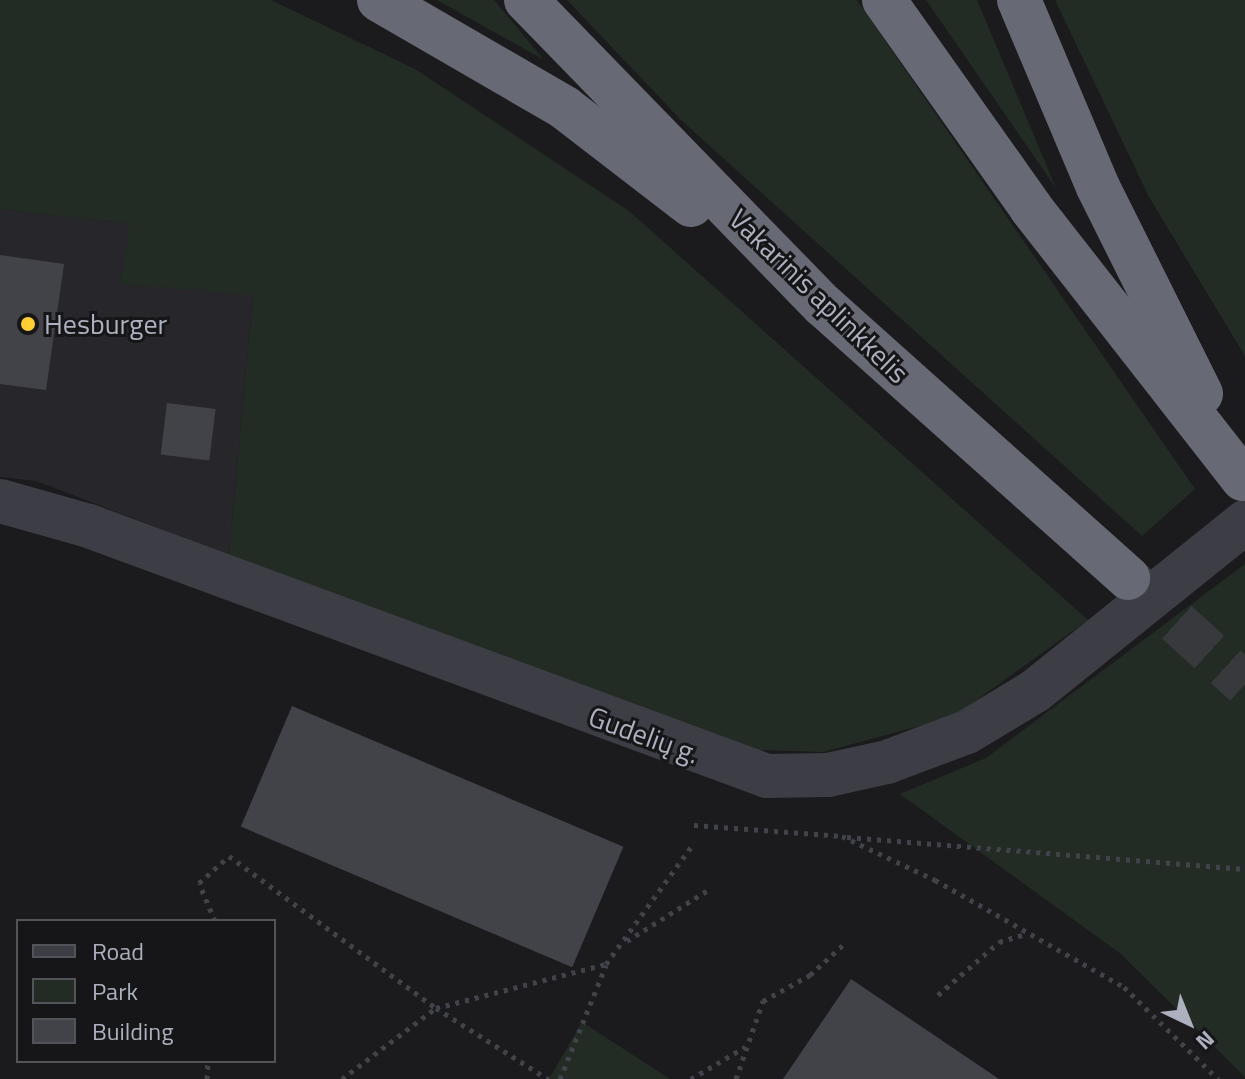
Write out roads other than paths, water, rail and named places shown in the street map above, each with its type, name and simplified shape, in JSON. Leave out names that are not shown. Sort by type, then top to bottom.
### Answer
[{"type":"highway","points":[[379,0],[565,108],[824,306]]},
{"type":"highway","name":"Vakarinis aplinkkelis","points":[[526,0],[824,306],[1128,578]]},
{"type":"highway","points":[[884,0],[1031,208],[1243,479],[1098,187],[1019,0]]},
{"type":"street","name":"Gudelių g.","points":[[0,501],[89,526],[767,776],[828,775],[887,762],[967,732],[1035,691],[1245,522]]},
{"type":"tunnel","points":[[1128,578],[1245,684]]},
{"type":"place","name":"Hesburger","points":[[28,324]]}]
